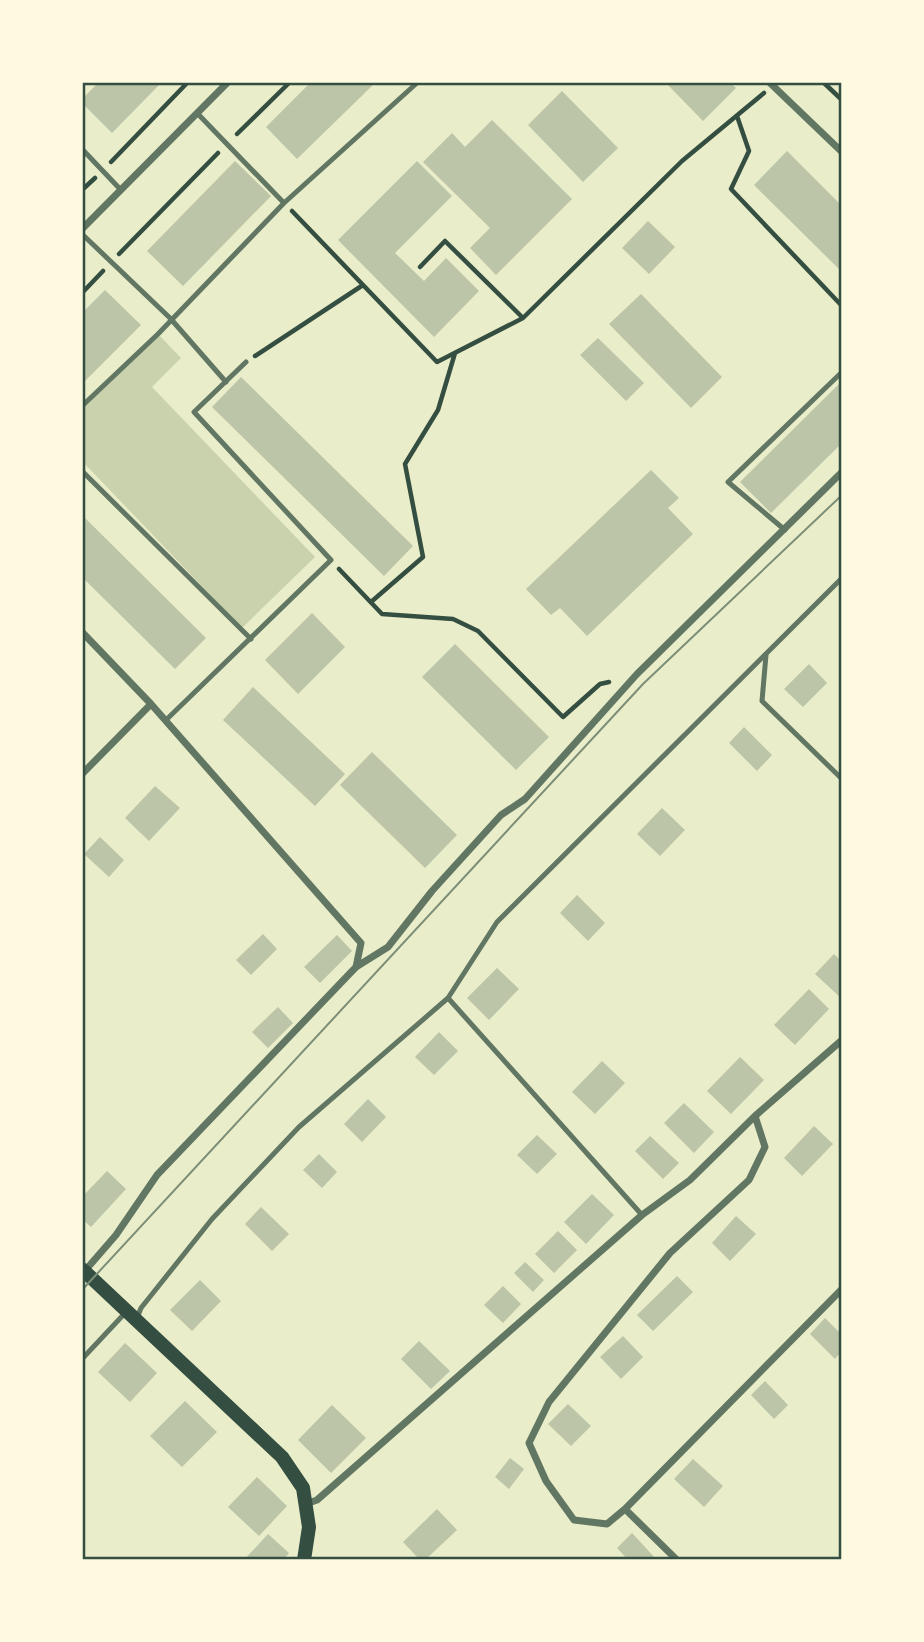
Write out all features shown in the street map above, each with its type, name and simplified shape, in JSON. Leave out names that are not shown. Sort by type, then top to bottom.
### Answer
[{"type":"main road","points":[[83,1271],[282,1457],[303,1488],[309,1527],[304,1560]]},
{"type":"street","points":[[82,232],[120,189],[228,82]]},
{"type":"street","points":[[771,84],[842,152]]},
{"type":"street","points":[[83,1271],[116,1235],[157,1175],[356,967],[388,947],[432,891],[501,815],[525,799],[637,674],[842,472]]},
{"type":"street","points":[[82,632],[166,720],[361,943],[356,967]]},
{"type":"street","points":[[82,774],[151,704]]},
{"type":"street","points":[[305,1504],[317,1500],[642,1215],[690,1180],[755,1116],[842,1040]]},
{"type":"street","points":[[755,1116],[765,1147],[749,1180],[670,1253],[549,1402],[529,1443],[546,1481],[574,1520],[607,1524],[625,1509],[842,1289]]},
{"type":"street","points":[[625,1509],[677,1560]]},
{"type":"lane","points":[[82,406],[158,334],[170,318],[284,203],[418,82]]},
{"type":"lane","points":[[197,113],[284,203]]},
{"type":"lane","points":[[82,149],[120,189]]},
{"type":"lane","points":[[82,232],[170,318],[226,382]]},
{"type":"lane","points":[[166,720],[331,560],[194,412],[246,362]]},
{"type":"lane","points":[[785,530],[728,482],[842,372]]},
{"type":"lane","points":[[82,471],[251,639]]},
{"type":"lane","points":[[82,1359],[141,1308],[212,1219],[299,1127],[448,998],[497,922],[842,578]]},
{"type":"lane","points":[[766,654],[762,701],[842,779]]},
{"type":"lane","points":[[448,998],[642,1215]]},
{"type":"path","points":[[82,190],[188,82]]},
{"type":"path","points":[[82,293],[290,82]]},
{"type":"path","points":[[823,82],[842,100]]},
{"type":"path","points":[[284,203],[437,362],[523,318],[682,161],[771,84]]},
{"type":"path","points":[[737,116],[749,151],[731,189],[842,306]]},
{"type":"path","points":[[420,267],[445,241],[523,318]]},
{"type":"path","points":[[246,362],[363,285]]},
{"type":"path","points":[[371,602],[423,557],[405,464],[438,410],[455,353]]},
{"type":"path","points":[[331,560],[382,614],[453,620],[478,631],[563,717],[600,684],[637,674]]},
{"type":"green space","points":[[158,334],[181,358],[152,387],[315,557],[242,628],[82,461],[82,406]]},
{"type":"building","points":[[99,82],[162,82],[112,133],[82,103],[82,99]]},
{"type":"building","points":[[311,82],[376,82],[297,159],[266,127]]},
{"type":"building","points":[[665,82],[730,82],[736,88],[703,121]]},
{"type":"building","points":[[562,91],[618,148],[583,182],[528,125]]},
{"type":"building","points":[[492,120],[572,199],[496,275],[470,248],[490,228],[423,162],[452,133],[465,147]]},
{"type":"building","points":[[787,151],[842,206],[842,272],[754,185]]},
{"type":"building","points":[[235,161],[271,196],[183,286],[147,251]]},
{"type":"building","points":[[417,161],[452,196],[395,253],[424,281],[446,258],[479,291],[434,337],[338,240]]},
{"type":"building","points":[[648,221],[675,247],[649,274],[622,248]]},
{"type":"building","points":[[105,290],[141,325],[82,384],[82,313]]},
{"type":"building","points":[[641,294],[722,377],[691,408],[609,324]]},
{"type":"building","points":[[598,338],[644,383],[626,401],[580,355]]},
{"type":"building","points":[[241,377],[413,546],[384,576],[212,407]]},
{"type":"building","points":[[842,381],[842,443],[771,513],[740,482]]},
{"type":"building","points":[[651,470],[679,498],[668,508],[693,534],[587,636],[560,608],[551,615],[526,589]]},
{"type":"building","points":[[82,515],[206,638],[175,669],[82,577]]},
{"type":"building","points":[[312,613],[345,647],[298,694],[265,660]]},
{"type":"building","points":[[455,644],[549,737],[516,770],[422,677]]},
{"type":"building","points":[[809,664],[827,683],[803,707],[784,689]]},
{"type":"building","points":[[253,687],[345,774],[315,806],[223,720]]},
{"type":"building","points":[[744,727],[772,755],[757,771],[729,743]]},
{"type":"building","points":[[372,752],[457,835],[425,868],[340,785]]},
{"type":"building","points":[[155,786],[180,808],[149,841],[125,818]]},
{"type":"building","points":[[662,808],[685,830],[660,856],[637,834]]},
{"type":"building","points":[[100,837],[124,860],[109,877],[84,854]]},
{"type":"building","points":[[577,895],[605,923],[588,941],[560,913]]},
{"type":"building","points":[[263,934],[277,949],[251,975],[236,960]]},
{"type":"building","points":[[337,935],[352,951],[320,983],[304,967]]},
{"type":"building","points":[[834,954],[842,962],[842,999],[815,974]]},
{"type":"building","points":[[497,968],[519,989],[489,1020],[467,998]]},
{"type":"building","points":[[809,989],[829,1009],[795,1045],[774,1025]]},
{"type":"building","points":[[278,1007],[293,1023],[268,1048],[252,1032]]},
{"type":"building","points":[[439,1032],[458,1051],[434,1075],[415,1057]]},
{"type":"building","points":[[740,1057],[764,1080],[731,1114],[707,1091]]},
{"type":"building","points":[[602,1061],[625,1083],[595,1114],[572,1092]]},
{"type":"building","points":[[368,1099],[386,1117],[362,1142],[344,1124]]},
{"type":"building","points":[[684,1103],[714,1132],[694,1153],[664,1123]]},
{"type":"building","points":[[814,1126],[833,1144],[802,1176],[784,1158]]},
{"type":"building","points":[[537,1135],[557,1154],[537,1174],[517,1155]]},
{"type":"building","points":[[650,1136],[679,1163],[663,1179],[635,1151]]},
{"type":"building","points":[[319,1154],[337,1172],[322,1188],[303,1170]]},
{"type":"building","points":[[107,1171],[126,1189],[91,1227],[82,1219],[82,1197]]},
{"type":"building","points":[[592,1194],[614,1215],[586,1244],[564,1222]]},
{"type":"building","points":[[261,1207],[289,1234],[272,1251],[245,1224]]},
{"type":"building","points":[[736,1216],[756,1234],[730,1261],[712,1243]]},
{"type":"building","points":[[558,1231],[577,1250],[554,1273],[535,1254]]},
{"type":"building","points":[[525,1262],[544,1280],[533,1292],[514,1273]]},
{"type":"building","points":[[677,1276],[693,1292],[653,1331],[637,1315]]},
{"type":"building","points":[[200,1280],[221,1301],[192,1331],[170,1310]]},
{"type":"building","points":[[503,1286],[521,1304],[503,1323],[484,1305]]},
{"type":"building","points":[[825,1318],[842,1335],[842,1351],[835,1359],[810,1334]]},
{"type":"building","points":[[623,1336],[643,1357],[621,1379],[600,1357]]},
{"type":"building","points":[[419,1341],[450,1371],[431,1389],[401,1359]]},
{"type":"building","points":[[125,1343],[157,1373],[130,1402],[98,1372]]},
{"type":"building","points":[[765,1381],[788,1405],[774,1419],[751,1395]]},
{"type":"building","points":[[185,1401],[217,1432],[182,1467],[150,1436]]},
{"type":"building","points":[[568,1404],[591,1426],[571,1446],[548,1424]]},
{"type":"building","points":[[332,1405],[366,1438],[331,1473],[298,1440]]},
{"type":"building","points":[[510,1458],[524,1469],[509,1489],[495,1477]]},
{"type":"building","points":[[693,1459],[723,1486],[704,1507],[674,1479]]},
{"type":"building","points":[[257,1477],[287,1506],[259,1536],[228,1507]]},
{"type":"building","points":[[437,1509],[457,1530],[425,1560],[420,1560],[403,1542]]},
{"type":"building","points":[[632,1533],[657,1560],[628,1560],[617,1548]]},
{"type":"building","points":[[268,1534],[289,1553],[283,1560],[244,1560]]},
{"type":"tram line","points":[[82,1290],[643,684],[842,495]]}]
